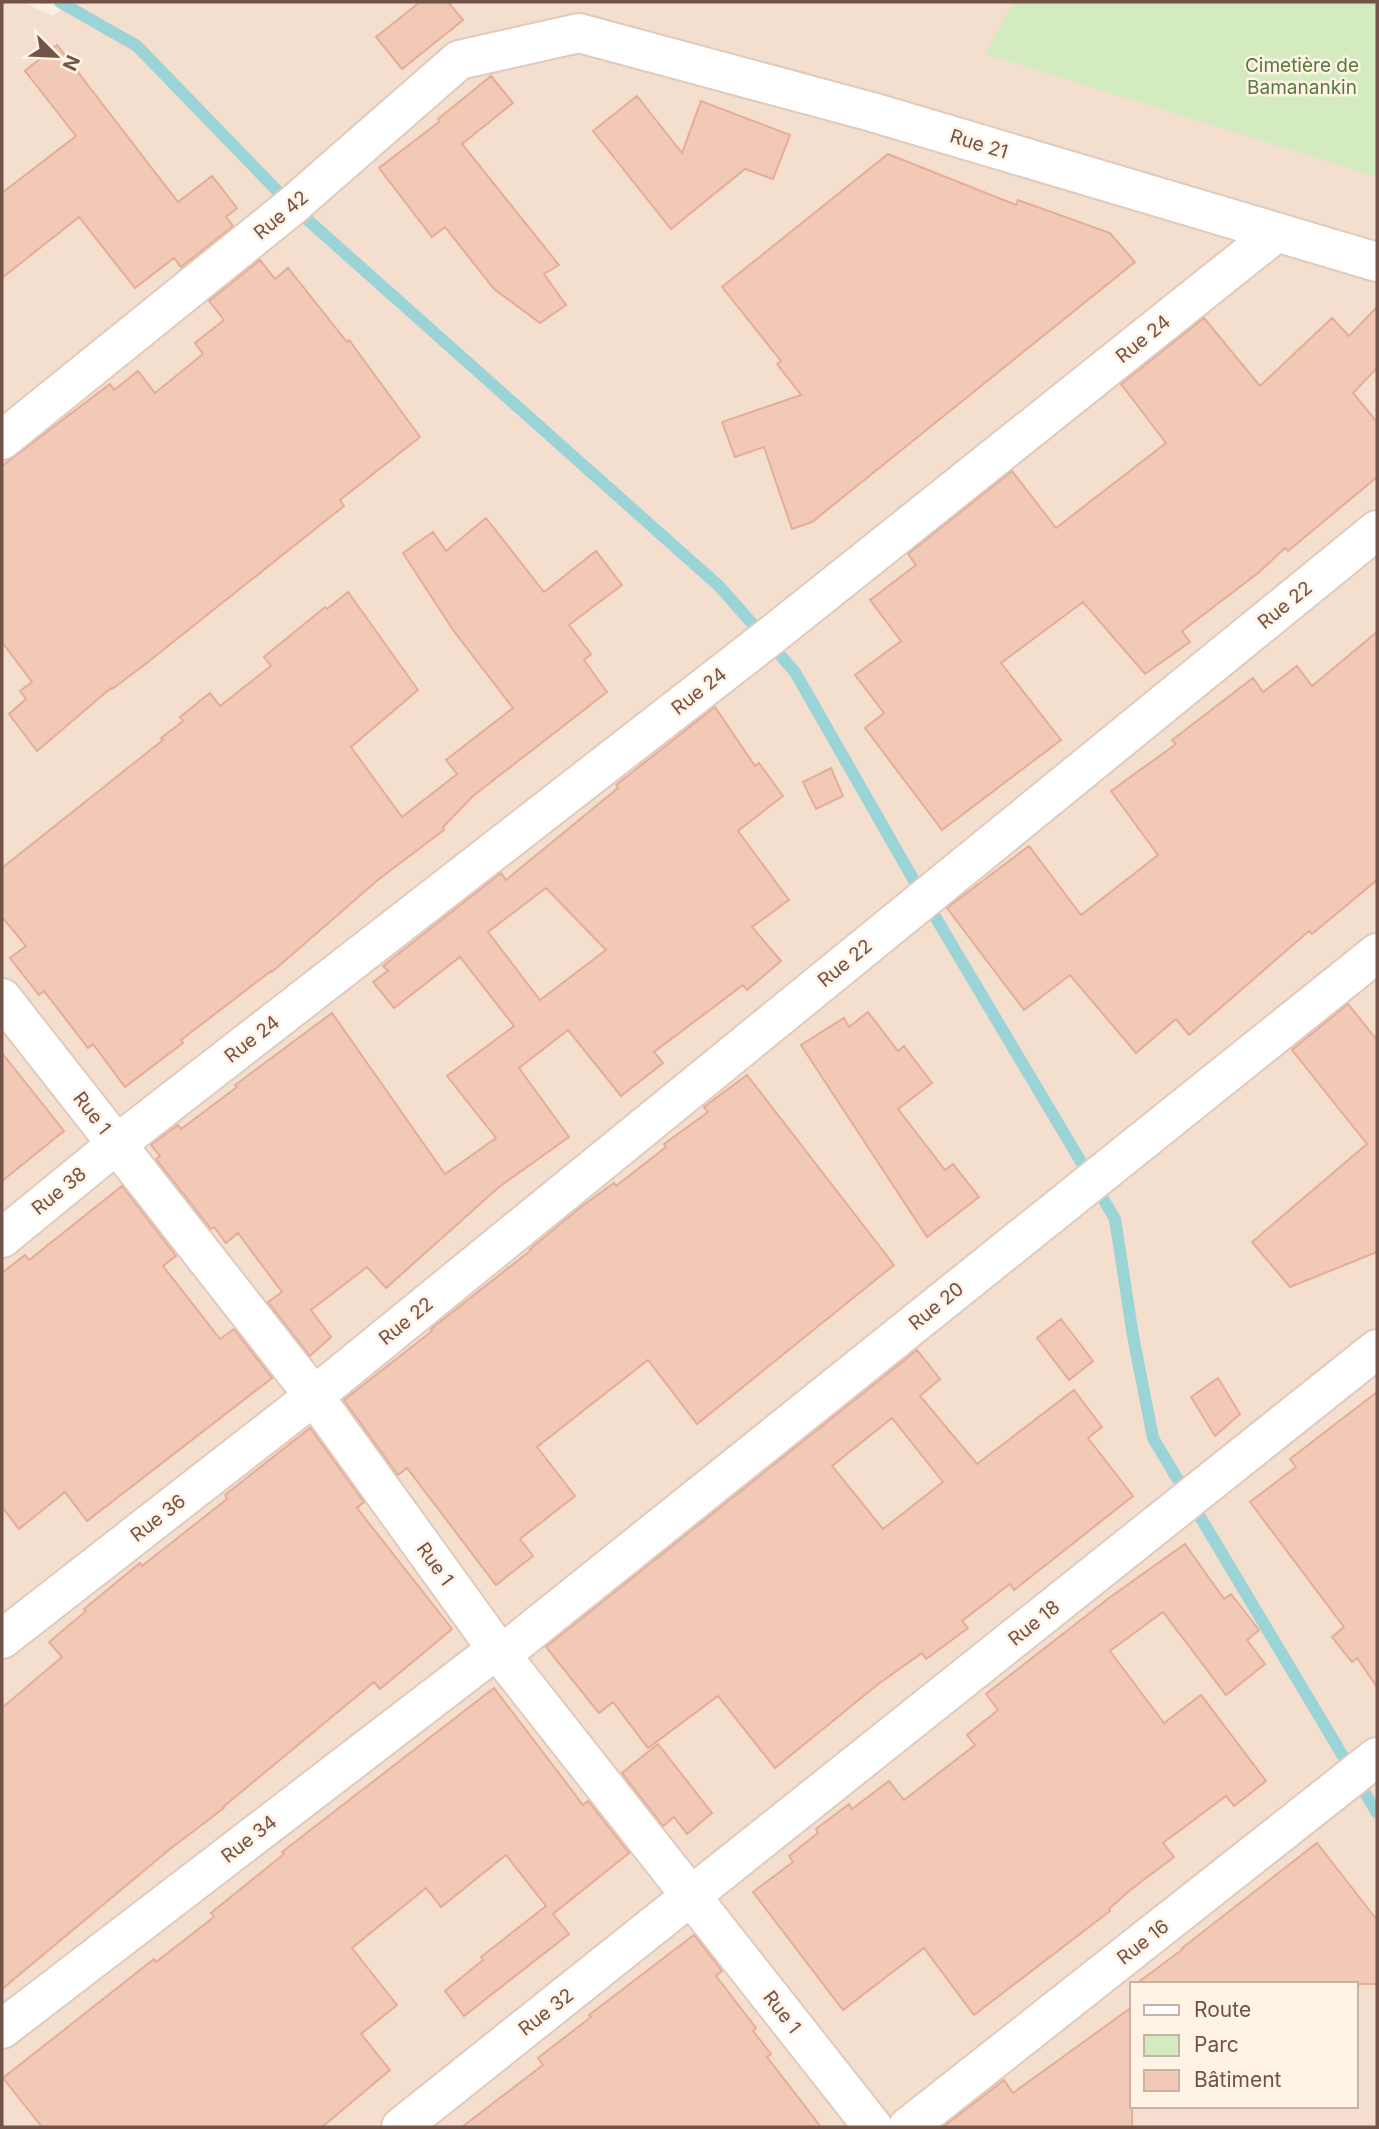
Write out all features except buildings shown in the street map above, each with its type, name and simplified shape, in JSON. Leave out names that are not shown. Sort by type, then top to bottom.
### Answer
[{"type":"street","name":"Rue 21","points":[[579,33],[872,112],[1377,262]]},
{"type":"street","name":"Rue 42","points":[[2,440],[292,206],[459,60],[579,33]]},
{"type":"street","name":"Rue 24","points":[[117,1144],[768,637],[1277,232]]},
{"type":"street","name":"Rue 22","points":[[314,1396],[1377,530]]},
{"type":"street","name":"Rue 20","points":[[498,1652],[1377,953]]},
{"type":"street","name":"Rue 1","points":[[2,998],[314,1396],[498,1652],[873,2127]]},
{"type":"street","name":"Rue 38","points":[[2,1238],[117,1144]]},
{"type":"street","name":"Rue 18","points":[[691,1897],[1377,1349]]},
{"type":"street","name":"Rue 36","points":[[2,1639],[314,1396]]},
{"type":"street","name":"Rue 34","points":[[2,2029],[498,1652]]},
{"type":"street","name":"Rue 16","points":[[908,2127],[1377,1756]]},
{"type":"street","name":"Rue 32","points":[[401,2127],[691,1897]]},
{"type":"shaded area","points":[[2,2],[23,2],[52,16],[74,2],[1200,2],[1377,77],[1377,2127],[2,2127]]},
{"type":"green space","name":"Cimetière de Bamanankin","points":[[1013,2],[1377,2],[1377,177],[985,54]]},
{"type":"waterway","points":[[60,2],[137,46],[292,206],[719,586],[795,672],[924,898],[1115,1219],[1133,1336],[1153,1438],[1377,1813]]}]
